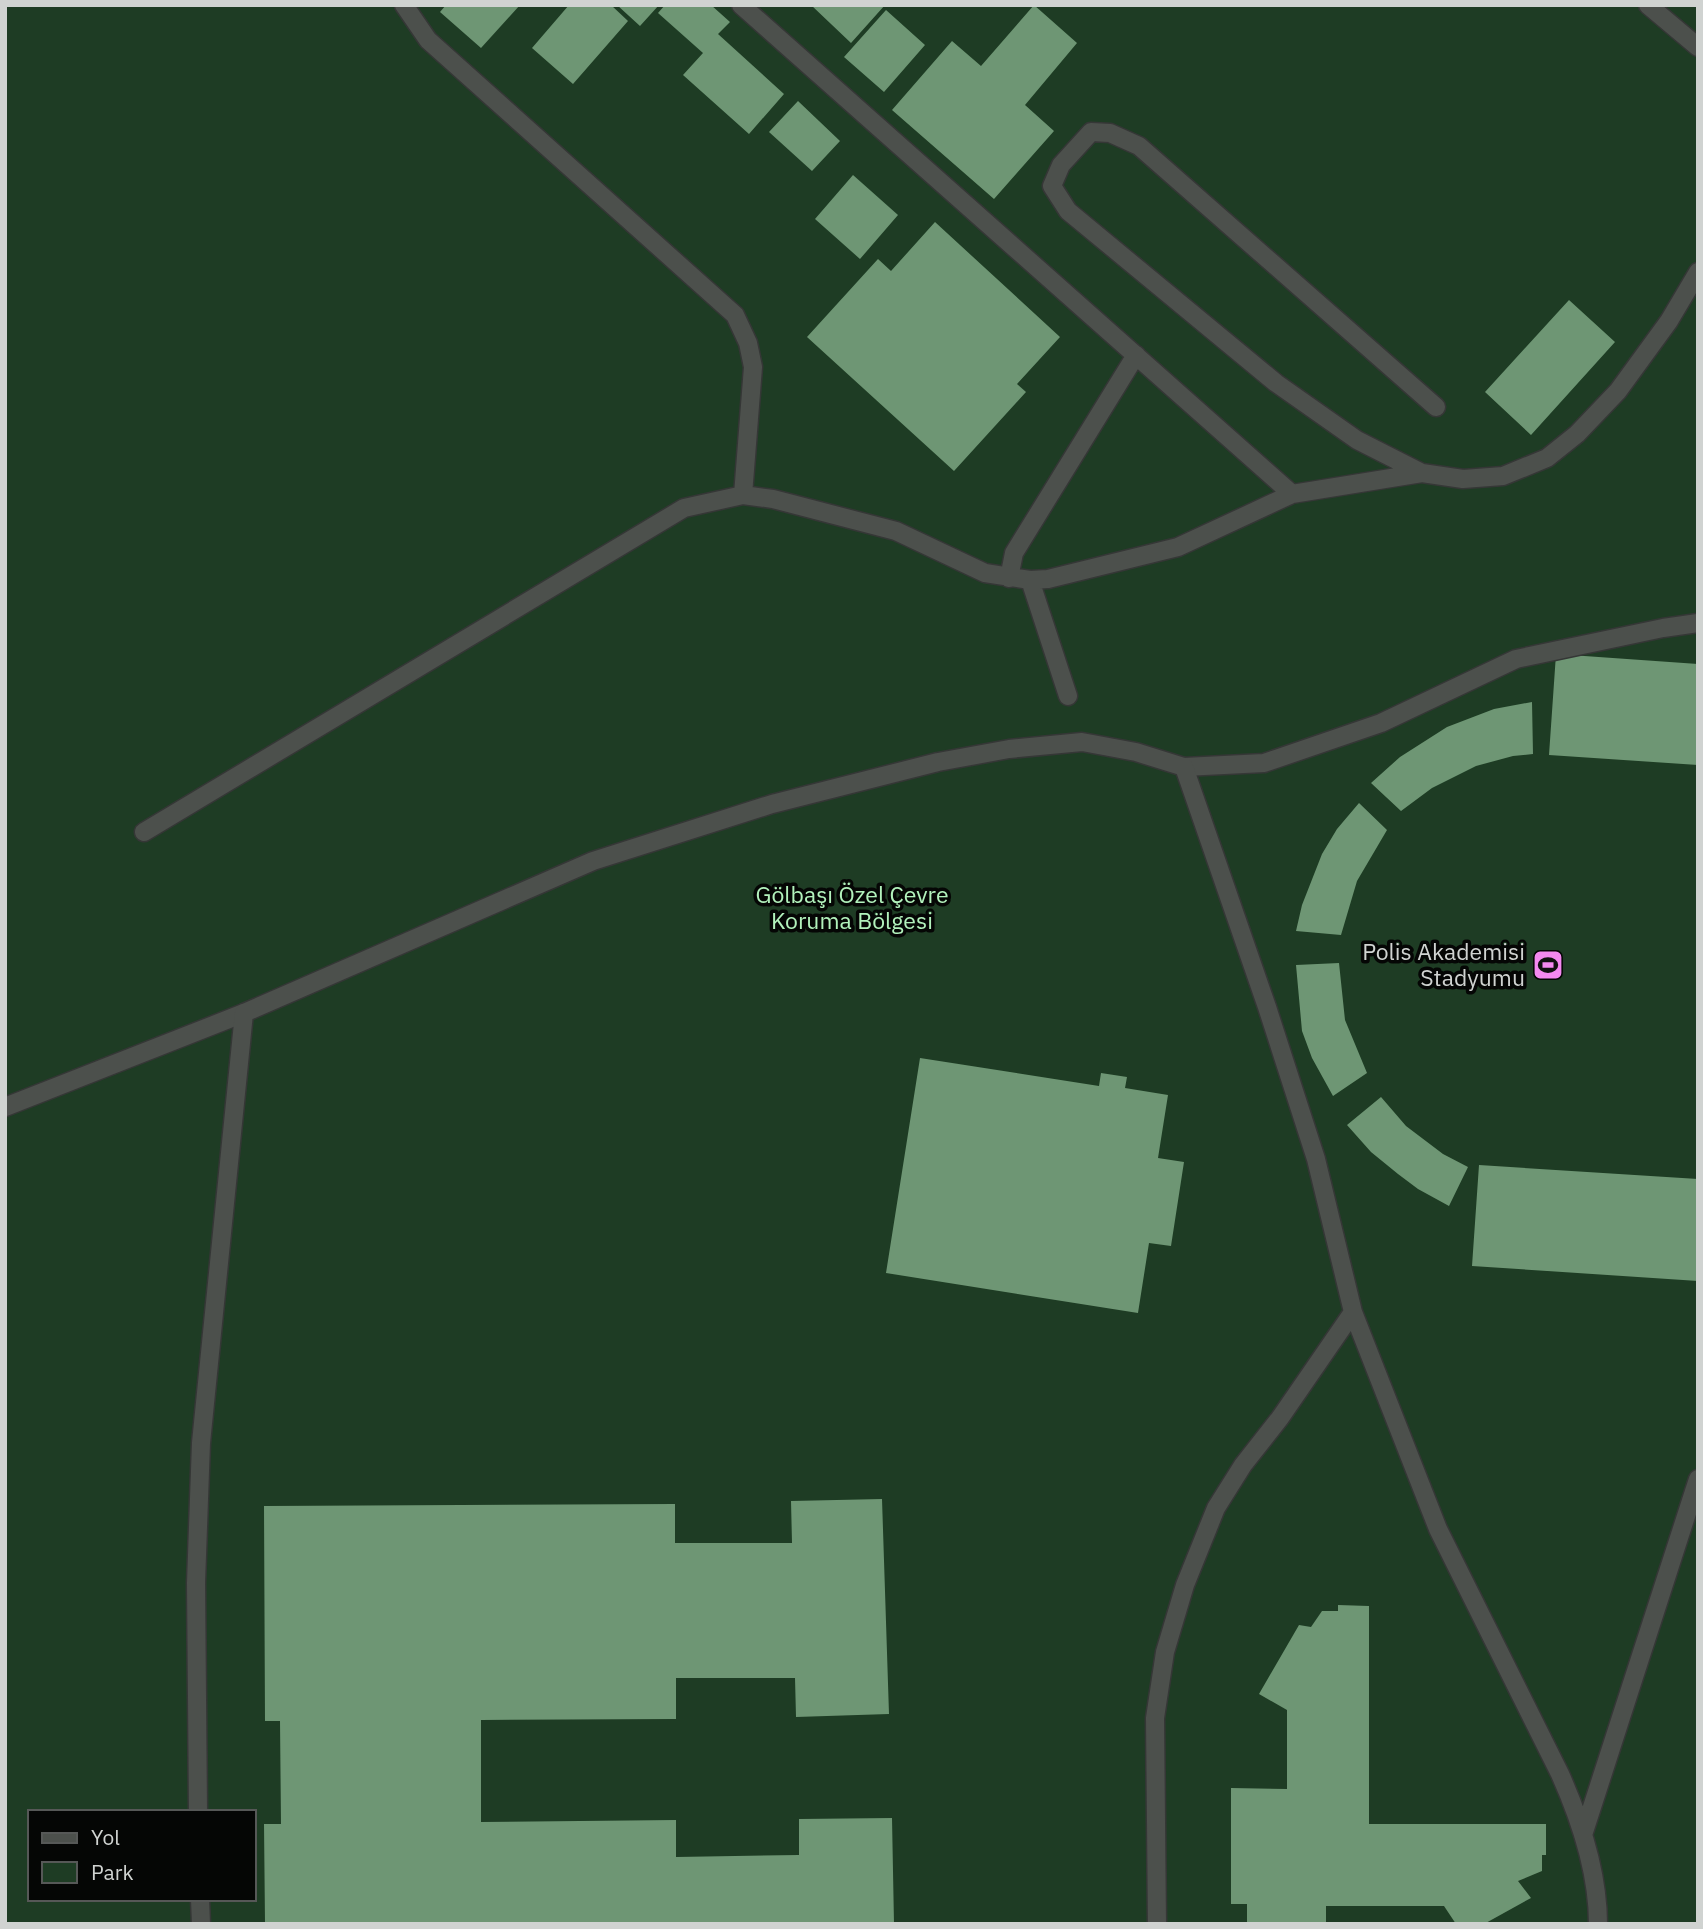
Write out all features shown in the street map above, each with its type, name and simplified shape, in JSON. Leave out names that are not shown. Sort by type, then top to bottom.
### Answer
[{"type":"street","points":[[404,5],[428,40],[734,315],[748,343],[753,368],[743,495]]},
{"type":"street","points":[[741,5],[1292,494]]},
{"type":"street","points":[[1648,5],[1698,47]]},
{"type":"street","points":[[1422,473],[1357,440],[1276,383],[1068,211],[1052,186],[1061,164],[1090,132],[1110,134],[1139,146],[1436,407]]},
{"type":"street","points":[[144,832],[684,508],[743,495],[773,499],[896,531],[985,573],[1030,580],[1048,579],[1178,547],[1292,494],[1422,473],[1463,479],[1503,476],[1547,458],[1577,434],[1618,391],[1669,321],[1698,272]]},
{"type":"street","points":[[1009,578],[1014,553],[1136,355]]},
{"type":"street","points":[[1030,580],[1068,696]]},
{"type":"street","points":[[5,1107],[244,1013],[593,861],[785,801],[938,762],[1009,749],[1069,743],[1082,742],[1136,752],[1184,767],[1264,763],[1381,723],[1516,659],[1698,623]]},
{"type":"street","points":[[1184,767],[1316,1159],[1353,1312],[1438,1528],[1577,1812],[1592,1869],[1598,1924]]},
{"type":"street","points":[[198,1810],[196,1583],[201,1443],[244,1013]]},
{"type":"street","points":[[1157,1924],[1155,1718],[1166,1652],[1185,1585],[1216,1508],[1353,1312]]},
{"type":"street","points":[[1583,1835],[1698,1479]]},
{"type":"street","points":[[200,1901],[201,1924]]},
{"type":"green space","name":"Gölbaşı Özel Çevre Koruma Bölgesi","points":[[5,5],[1698,5],[1698,1924],[5,1924]]},
{"type":"building","points":[[446,5],[520,5],[481,48],[440,12]]},
{"type":"building","points":[[569,5],[611,5],[628,21],[573,84],[532,48]]},
{"type":"building","points":[[617,5],[659,5],[640,26]]},
{"type":"building","points":[[665,5],[711,5],[730,22],[718,34],[784,94],[749,134],[683,75],[703,53],[658,13]]},
{"type":"building","points":[[811,5],[885,5],[851,43]]},
{"type":"building","points":[[1034,5],[1077,43],[1025,105],[1054,131],[994,199],[892,110],[952,41],[981,66]]},
{"type":"building","points":[[886,10],[925,45],[884,92],[844,57]]},
{"type":"building","points":[[798,101],[840,141],[812,171],[769,132]]},
{"type":"building","points":[[853,175],[898,215],[860,259],[815,219]]},
{"type":"building","points":[[935,222],[1060,337],[1017,384],[1026,392],[954,471],[807,337],[878,259],[891,271]]},
{"type":"building","points":[[1569,300],[1615,342],[1531,435],[1485,392]]},
{"type":"building","points":[[1556,654],[1698,664],[1698,765],[1549,755]]},
{"type":"building","points":[[1532,702],[1533,754],[1513,756],[1476,766],[1432,788],[1401,811],[1371,783],[1400,757],[1447,727],[1494,709]]},
{"type":"building","points":[[1359,803],[1387,830],[1357,881],[1341,935],[1296,931],[1302,905],[1322,854],[1337,829]]},
{"type":"building","points":[[1339,963],[1345,1020],[1367,1073],[1333,1096],[1312,1058],[1302,1031],[1296,965]]},
{"type":"building","points":[[920,1058],[1099,1086],[1101,1073],[1127,1077],[1125,1088],[1168,1095],[1158,1158],[1184,1162],[1171,1246],[1149,1243],[1138,1313],[886,1273]]},
{"type":"building","points":[[1381,1097],[1406,1126],[1443,1154],[1468,1167],[1449,1206],[1398,1174],[1371,1152],[1347,1125]]},
{"type":"building","points":[[1479,1165],[1698,1179],[1698,1281],[1472,1266]]},
{"type":"building","points":[[882,1499],[889,1714],[796,1717],[795,1678],[676,1678],[676,1719],[481,1720],[481,1822],[676,1820],[676,1857],[799,1855],[799,1819],[892,1818],[894,1924],[265,1924],[264,1824],[281,1824],[280,1721],[265,1721],[264,1506],[675,1504],[675,1543],[792,1543],[791,1501]]},
{"type":"building","points":[[1338,1605],[1369,1606],[1369,1824],[1546,1824],[1546,1855],[1542,1855],[1542,1871],[1518,1881],[1531,1898],[1484,1924],[1456,1924],[1444,1906],[1326,1906],[1326,1924],[1247,1924],[1247,1904],[1231,1904],[1231,1788],[1287,1789],[1287,1710],[1259,1694],[1299,1625],[1311,1627],[1322,1611],[1338,1611]]},
{"type":"place","name":"Polis Akademisi Stadyumu","points":[[1548,965]]}]
